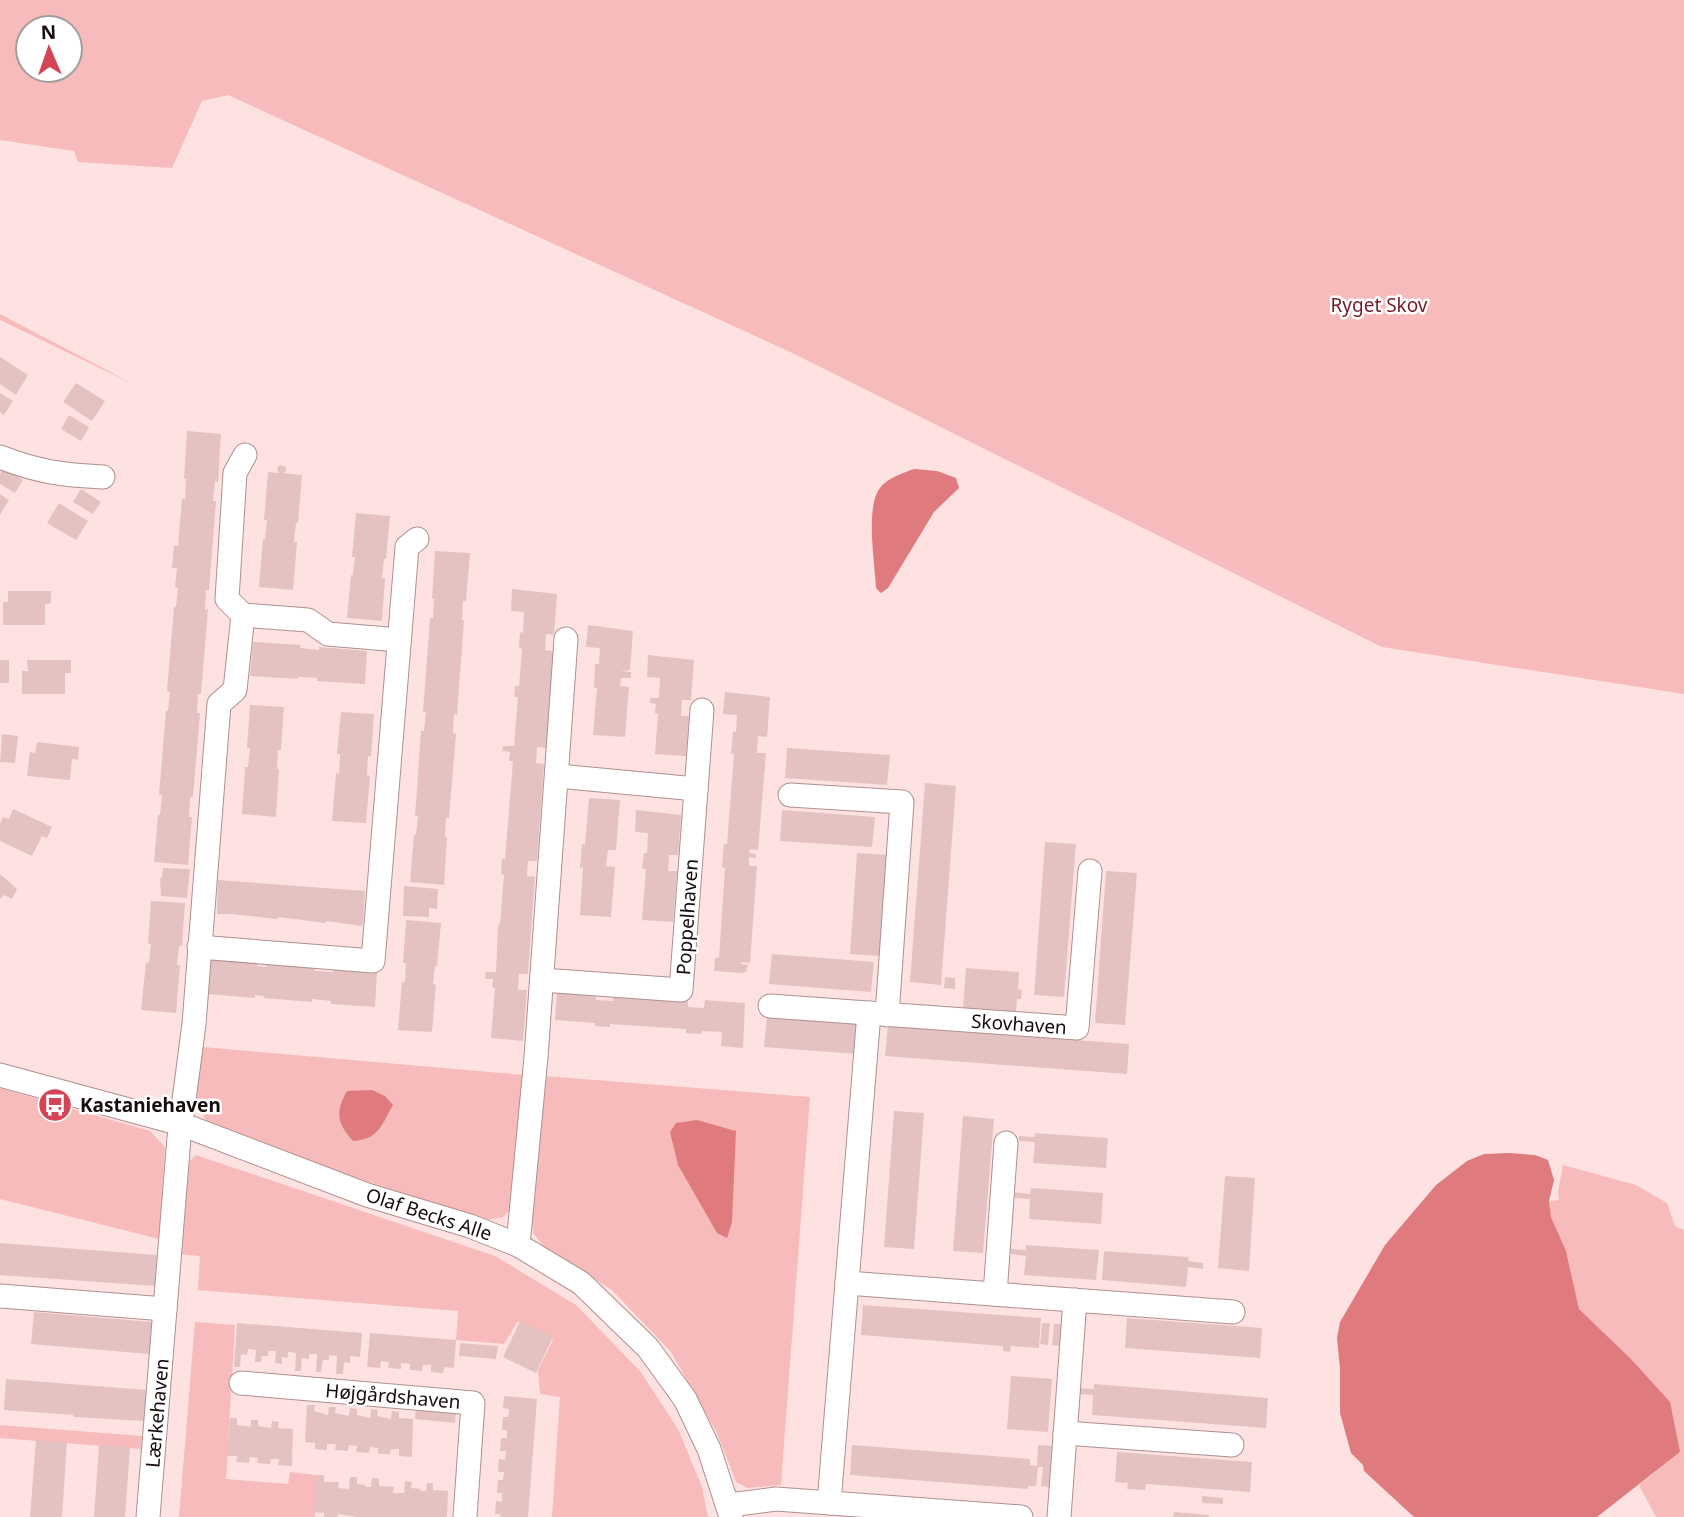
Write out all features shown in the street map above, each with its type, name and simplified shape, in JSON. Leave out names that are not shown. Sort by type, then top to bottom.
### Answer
[{"type":"street","points":[[245,455],[235,473],[227,599],[243,615],[307,620],[328,634],[398,640]]},
{"type":"street","points":[[0,457],[55,475],[103,477]]},
{"type":"street","points":[[200,947],[373,961],[407,547],[417,539]]},
{"type":"street","points":[[181,1124],[193,1031],[219,704],[235,690],[243,615]]},
{"type":"street","points":[[518,1245],[542,980],[566,639]]},
{"type":"street","name":"Poppelhaven","points":[[542,980],[681,990],[702,710]]},
{"type":"street","points":[[558,776],[696,789]]},
{"type":"street","points":[[790,795],[902,802],[847,1283],[829,1503]]},
{"type":"street","name":"Skovhaven","points":[[770,1006],[1077,1028],[1090,871]]},
{"type":"street","name":"Olaf Becks Alle","points":[[0,1075],[181,1124],[367,1195],[470,1226],[518,1245],[581,1283],[648,1348],[685,1399],[709,1449],[730,1511]]},
{"type":"street","name":"Lærkehaven","points":[[148,1517],[181,1124]]},
{"type":"street","points":[[995,1294],[1006,1143]]},
{"type":"street","points":[[847,1283],[1233,1312]]},
{"type":"street","points":[[0,1296],[165,1309]]},
{"type":"street","points":[[1059,1517],[1076,1300]]},
{"type":"street","name":"Højgårdshaven","points":[[241,1383],[473,1403],[465,1517]]},
{"type":"street","points":[[1065,1433],[1231,1445]]},
{"type":"street","points":[[730,1511],[776,1499],[906,1513],[1021,1517]]},
{"type":"green space","name":"Ryget Skov","points":[[0,0],[1684,0],[1684,694],[1382,647],[788,351],[228,95],[202,101],[172,168],[78,162],[74,151],[0,140]]},
{"type":"green space","points":[[0,314],[133,384],[0,320]]},
{"type":"green space","points":[[203,1047],[523,1075],[515,1205],[503,1217],[488,1220],[303,1161],[206,1121],[196,1102]]},
{"type":"green space","points":[[544,1076],[810,1097],[781,1485],[747,1488],[736,1482],[717,1433],[671,1352],[612,1290],[545,1248],[533,1233],[531,1196]]},
{"type":"green space","points":[[0,1088],[150,1131],[165,1147],[159,1239],[0,1199]]},
{"type":"green space","points":[[196,1155],[495,1256],[576,1305],[640,1371],[678,1429],[702,1487],[708,1517],[552,1517],[560,1397],[540,1394],[538,1370],[553,1340],[518,1321],[504,1344],[456,1340],[458,1311],[198,1290],[200,1256],[177,1254],[186,1164]]},
{"type":"green space","points":[[1563,1165],[1636,1185],[1667,1203],[1675,1226],[1684,1230],[1684,1517],[1656,1517],[1639,1485],[1680,1452],[1630,1358],[1579,1309],[1566,1251],[1551,1217],[1549,1201],[1559,1200]]},
{"type":"green space","points":[[195,1322],[235,1325],[226,1479],[288,1484],[290,1472],[317,1475],[315,1517],[179,1517]]},
{"type":"green space","points":[[0,1425],[142,1436],[141,1449],[0,1438]]},
{"type":"shaded area","points":[[914,469],[937,471],[956,478],[959,488],[934,512],[888,588],[881,593],[876,588],[872,536],[875,497],[887,481]]},
{"type":"shaded area","points":[[372,1090],[385,1096],[393,1105],[374,1134],[353,1141],[341,1123],[341,1105],[347,1091]]},
{"type":"shaded area","points":[[697,1120],[736,1131],[732,1222],[727,1238],[717,1233],[678,1165],[670,1132],[676,1123]]},
{"type":"shaded area","points":[[1484,1154],[1535,1155],[1548,1160],[1554,1180],[1549,1201],[1551,1217],[1566,1251],[1579,1309],[1630,1358],[1670,1402],[1680,1452],[1597,1517],[1414,1517],[1364,1471],[1363,1465],[1351,1453],[1340,1413],[1337,1338],[1340,1322],[1385,1245],[1436,1185],[1467,1161]]},
{"type":"building","points":[[0,357],[28,375],[16,395],[0,384]]},
{"type":"building","points":[[76,383],[105,401],[92,421],[63,402]]},
{"type":"building","points":[[0,393],[13,401],[4,415],[0,412]]},
{"type":"building","points":[[69,415],[89,427],[81,441],[61,429]]},
{"type":"building","points":[[187,431],[221,434],[218,482],[215,481],[213,501],[216,501],[209,590],[206,590],[205,610],[208,609],[201,694],[198,694],[197,713],[200,713],[193,797],[190,797],[189,817],[192,817],[188,865],[154,862],[162,795],[159,795],[170,692],[167,691],[174,607],[178,588],[175,587],[177,568],[172,568],[174,545],[178,546],[182,499],[185,499]]},
{"type":"building","points":[[280,465],[286,467],[283,473],[302,475],[294,542],[297,542],[293,590],[259,587],[267,520],[264,520],[268,472],[279,473],[277,468]]},
{"type":"building","points":[[4,468],[23,480],[15,493],[0,484],[0,474]]},
{"type":"building","points":[[81,489],[101,502],[93,514],[73,502]]},
{"type":"building","points":[[0,494],[9,500],[0,515]]},
{"type":"building","points":[[59,503],[88,521],[76,540],[47,523]]},
{"type":"building","points":[[356,513],[390,516],[382,578],[385,578],[382,621],[347,618],[355,557],[352,557]]},
{"type":"building","points":[[435,551],[470,553],[466,601],[463,601],[457,715],[454,714],[453,733],[456,734],[449,818],[446,818],[444,885],[410,882],[418,816],[415,816],[421,731],[424,731],[426,712],[423,712],[430,618],[433,618]]},
{"type":"building","points":[[512,589],[557,594],[554,635],[546,634],[545,650],[553,651],[546,748],[537,747],[536,763],[544,764],[537,861],[528,861],[527,876],[535,877],[528,974],[519,974],[518,990],[527,990],[523,1041],[491,1038],[495,988],[492,987],[493,979],[485,979],[486,972],[496,972],[504,875],[501,874],[502,859],[505,859],[513,761],[509,761],[510,752],[502,751],[503,746],[514,746],[518,697],[514,697],[515,686],[519,686],[522,649],[519,648],[524,612],[511,611]]},
{"type":"building","points":[[8,591],[51,591],[51,603],[45,604],[45,625],[3,625],[3,602],[8,602]]},
{"type":"building","points":[[588,625],[633,631],[630,670],[621,671],[631,672],[631,678],[621,678],[620,686],[629,687],[625,737],[593,735],[597,688],[594,688],[595,664],[599,664],[600,648],[586,647]]},
{"type":"building","points":[[253,642],[301,645],[300,648],[319,650],[319,647],[367,651],[365,684],[317,681],[317,678],[250,676]]},
{"type":"building","points":[[648,655],[694,660],[691,700],[682,700],[681,716],[689,716],[686,756],[655,754],[658,714],[655,713],[656,704],[650,703],[650,698],[659,698],[660,678],[647,677]]},
{"type":"building","points":[[0,660],[9,660],[9,683],[0,683]]},
{"type":"building","points":[[27,660],[71,660],[71,673],[65,673],[65,694],[22,694],[22,671],[28,671]]},
{"type":"building","points":[[725,692],[770,697],[767,737],[758,736],[757,753],[766,753],[758,850],[750,849],[749,853],[756,854],[756,858],[749,857],[749,866],[757,866],[750,963],[741,962],[748,965],[746,972],[740,973],[714,971],[715,958],[719,958],[725,868],[722,867],[724,844],[727,844],[734,754],[731,754],[737,715],[723,714]]},
{"type":"building","points":[[250,705],[284,707],[281,750],[278,750],[276,817],[242,814],[245,767],[248,767],[250,748],[247,748]]},
{"type":"building","points":[[341,712],[374,714],[371,757],[368,756],[367,775],[370,776],[366,823],[332,821],[336,773],[339,774],[340,754],[337,754]]},
{"type":"building","points":[[2,734],[18,736],[15,763],[0,762]]},
{"type":"building","points":[[37,742],[79,747],[78,760],[72,759],[70,780],[27,776],[30,752],[35,753]]},
{"type":"building","points":[[787,748],[890,755],[887,785],[785,778]]},
{"type":"building","points":[[925,783],[956,786],[941,985],[910,982]]},
{"type":"building","points":[[589,798],[620,800],[616,850],[608,850],[606,866],[615,867],[611,917],[580,915],[583,867],[580,868]]},
{"type":"building","points":[[13,809],[52,827],[47,838],[42,836],[32,856],[0,841],[0,824],[3,817],[9,819]]},
{"type":"building","points":[[636,810],[681,815],[678,855],[669,855],[668,871],[677,871],[673,922],[642,920],[646,869],[642,869],[644,853],[647,853],[648,833],[635,832]]},
{"type":"building","points":[[782,810],[875,817],[872,847],[780,841]]},
{"type":"building","points":[[1045,842],[1076,844],[1064,997],[1034,995]]},
{"type":"building","points":[[857,853],[888,855],[881,956],[850,954]]},
{"type":"building","points":[[163,868],[190,869],[187,898],[161,896],[160,878]]},
{"type":"building","points":[[1106,871],[1137,873],[1125,1025],[1095,1023]]},
{"type":"building","points":[[0,874],[17,889],[12,899],[4,895],[0,899]]},
{"type":"building","points":[[218,880],[365,891],[363,924],[361,926],[279,917],[217,914]]},
{"type":"building","points":[[404,886],[438,889],[437,909],[429,908],[429,917],[403,916]]},
{"type":"building","points":[[151,901],[185,903],[182,946],[179,946],[177,965],[180,965],[176,1013],[141,1010],[146,962],[149,963],[151,944],[148,944]]},
{"type":"building","points":[[406,920],[441,923],[433,984],[436,985],[432,1032],[398,1030],[402,982],[405,982],[406,963],[403,963]]},
{"type":"building","points":[[772,954],[874,962],[871,992],[769,984]]},
{"type":"building","points":[[210,960],[267,967],[267,964],[315,968],[315,971],[333,972],[334,969],[377,973],[375,1007],[331,1004],[331,1001],[312,999],[312,1002],[255,995],[255,998],[207,994]]},
{"type":"building","points":[[966,968],[1019,972],[1018,989],[1022,990],[1021,999],[1017,999],[1016,1013],[963,1008]]},
{"type":"building","points":[[945,977],[955,978],[955,989],[944,988]]},
{"type":"building","points":[[557,988],[597,992],[596,1000],[613,1001],[613,993],[688,998],[688,1007],[704,1008],[705,1000],[745,1003],[743,1048],[721,1046],[722,1032],[686,1033],[686,1029],[610,1024],[610,1027],[595,1026],[595,1023],[555,1020]]},
{"type":"building","points":[[767,1016],[859,1023],[857,1054],[764,1047]]},
{"type":"building","points":[[888,1026],[1129,1044],[1127,1074],[885,1056]]},
{"type":"building","points":[[894,1111],[924,1113],[914,1249],[884,1247]]},
{"type":"building","points":[[963,1116],[994,1119],[983,1253],[953,1251]]},
{"type":"building","points":[[1035,1133],[1108,1138],[1106,1168],[1033,1163],[1035,1142],[1019,1141],[1019,1136],[1035,1137]]},
{"type":"building","points":[[1225,1176],[1255,1178],[1249,1271],[1218,1268]]},
{"type":"building","points":[[1031,1188],[1103,1193],[1101,1224],[1029,1219],[1030,1199],[1015,1198],[1015,1192],[1030,1194]]},
{"type":"building","points":[[0,1243],[157,1255],[155,1286],[0,1275]]},
{"type":"building","points":[[1026,1245],[1099,1250],[1096,1280],[1024,1275],[1026,1256],[1011,1254],[1011,1249],[1026,1250]]},
{"type":"building","points":[[1104,1251],[1189,1257],[1188,1261],[1203,1263],[1203,1269],[1188,1267],[1186,1287],[1102,1280]]},
{"type":"building","points":[[863,1305],[1041,1318],[1039,1348],[1011,1346],[1010,1352],[1003,1351],[1003,1346],[861,1335]]},
{"type":"building","points":[[34,1312],[152,1322],[149,1354],[31,1344]]},
{"type":"building","points":[[1127,1318],[1262,1328],[1260,1358],[1125,1348]]},
{"type":"building","points":[[520,1321],[553,1337],[536,1373],[503,1357]]},
{"type":"building","points":[[237,1323],[362,1333],[360,1357],[350,1356],[350,1363],[344,1362],[343,1374],[336,1374],[337,1356],[329,1355],[329,1360],[323,1360],[321,1372],[316,1372],[317,1354],[309,1354],[309,1359],[302,1358],[301,1371],[295,1371],[296,1353],[288,1352],[288,1358],[282,1357],[282,1364],[275,1363],[276,1351],[268,1351],[268,1356],[262,1356],[261,1362],[255,1362],[256,1350],[248,1349],[247,1355],[241,1354],[240,1367],[234,1367]]},
{"type":"building","points":[[1042,1323],[1050,1323],[1048,1345],[1040,1344]]},
{"type":"building","points":[[1054,1324],[1062,1324],[1060,1346],[1052,1345]]},
{"type":"building","points":[[370,1333],[456,1340],[454,1368],[444,1367],[443,1373],[431,1372],[431,1365],[423,1365],[422,1371],[410,1370],[410,1364],[401,1363],[401,1369],[388,1368],[389,1362],[381,1361],[380,1368],[367,1367]]},
{"type":"building","points":[[460,1343],[498,1346],[496,1359],[459,1356]]},
{"type":"building","points":[[1011,1376],[1052,1379],[1048,1432],[1007,1429]]},
{"type":"building","points":[[6,1379],[147,1390],[144,1421],[4,1410]]},
{"type":"building","points":[[1094,1384],[1268,1398],[1266,1428],[1092,1415],[1093,1395],[1079,1394],[1079,1388],[1094,1389]]},
{"type":"building","points":[[504,1396],[537,1399],[528,1517],[500,1517],[501,1514],[495,1514],[496,1501],[502,1502],[502,1493],[497,1493],[498,1480],[503,1480],[504,1472],[498,1472],[499,1459],[505,1460],[506,1451],[500,1451],[501,1438],[507,1438],[507,1430],[502,1430],[503,1417],[508,1417],[509,1409],[503,1408]]},
{"type":"building","points":[[307,1405],[315,1405],[314,1411],[328,1415],[329,1407],[336,1407],[335,1413],[349,1416],[350,1408],[357,1409],[357,1415],[370,1418],[371,1409],[378,1410],[377,1416],[391,1419],[392,1411],[399,1412],[399,1418],[413,1419],[412,1457],[399,1456],[399,1449],[391,1449],[390,1454],[378,1454],[378,1448],[370,1447],[369,1453],[356,1452],[357,1446],[349,1445],[348,1451],[335,1450],[336,1444],[327,1444],[327,1450],[315,1449],[315,1443],[305,1442]]},
{"type":"building","points":[[416,1408],[456,1411],[455,1423],[415,1419]]},
{"type":"building","points":[[230,1418],[237,1418],[237,1425],[251,1427],[251,1420],[258,1420],[258,1426],[271,1428],[272,1421],[279,1422],[278,1428],[293,1429],[292,1466],[278,1465],[279,1459],[271,1459],[270,1464],[257,1463],[258,1458],[250,1457],[249,1463],[236,1462],[237,1456],[227,1456]]},
{"type":"building","points":[[36,1440],[67,1443],[62,1517],[30,1517]]},
{"type":"building","points":[[99,1445],[130,1447],[125,1517],[94,1517]]},
{"type":"building","points":[[852,1445],[1030,1459],[1030,1465],[1037,1466],[1038,1445],[1052,1446],[1049,1487],[1041,1486],[1043,1467],[1038,1467],[1036,1486],[1028,1486],[1028,1489],[850,1475]]},
{"type":"building","points":[[1117,1452],[1252,1462],[1250,1492],[1146,1484],[1145,1490],[1127,1489],[1128,1483],[1115,1482]]},
{"type":"building","points":[[317,1475],[324,1475],[324,1482],[339,1482],[338,1488],[349,1489],[350,1477],[357,1477],[357,1484],[366,1485],[365,1487],[371,1487],[372,1478],[379,1479],[379,1486],[394,1487],[393,1493],[404,1493],[405,1481],[412,1482],[411,1488],[421,1489],[420,1491],[426,1491],[427,1483],[433,1483],[433,1490],[448,1491],[447,1517],[357,1517],[338,1514],[338,1517],[324,1517],[324,1513],[314,1512]]},
{"type":"building","points":[[1202,1496],[1223,1498],[1223,1504],[1202,1503]]},
{"type":"building","points":[[1174,1512],[1209,1515],[1209,1517],[1173,1517]]},
{"type":"place","name":"Kastaniehaven","points":[[55,1105]]}]
